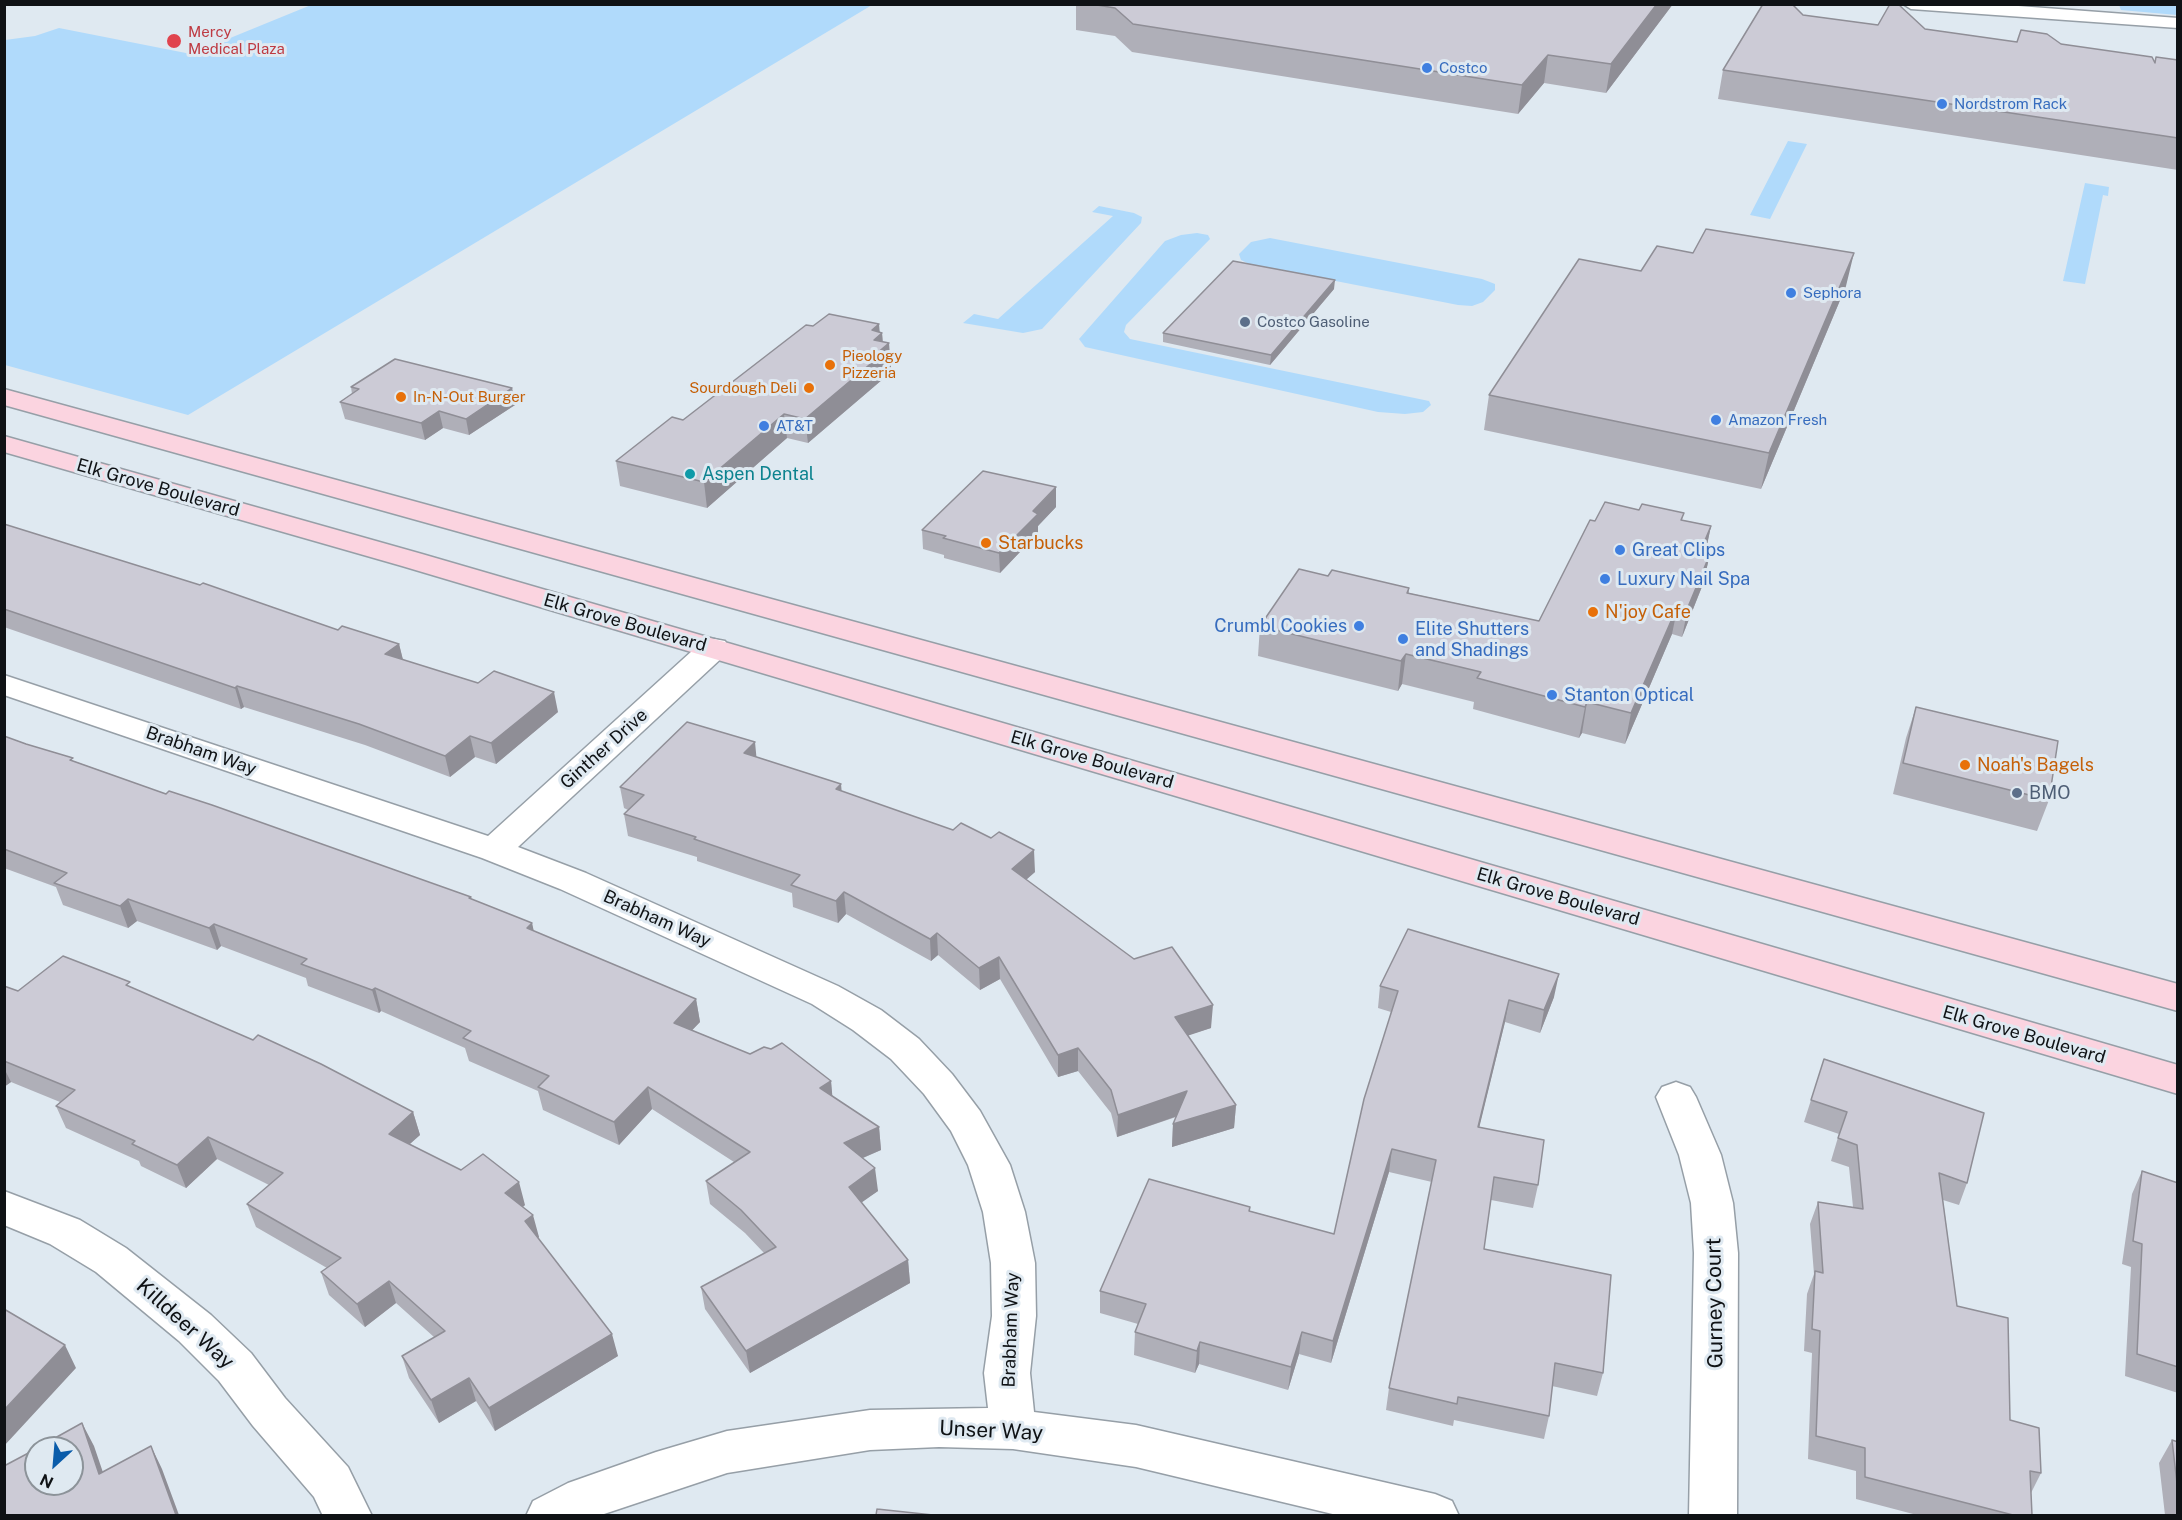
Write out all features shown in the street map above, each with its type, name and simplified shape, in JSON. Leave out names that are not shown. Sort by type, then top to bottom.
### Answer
[{"type":"main road","points":[[4,397],[2178,998]]},
{"type":"main road","name":"Elk Grove Boulevard","points":[[4,444],[714,648],[2178,1080]]},
{"type":"street","points":[[1911,4],[2047,16],[2069,15],[2178,24]]},
{"type":"street","points":[[2047,16],[2065,21],[2178,34]]},
{"type":"street","name":"Ginther Drive","points":[[494,850],[714,648]]},
{"type":"street","name":"Brabham Way","points":[[4,684],[494,850],[573,881],[825,994],[867,1020],[904,1049],[938,1084],[966,1122],[989,1165],[1004,1212],[1013,1263],[1014,1316],[1007,1373],[1013,1429]]},
{"type":"street","name":"Gurney Court","points":[[1676,1097],[1700,1155],[1712,1203],[1716,1253],[1713,1515]]},
{"type":"street","name":"Killdeer Way","points":[[4,1207],[65,1232],[111,1260],[195,1328],[235,1367],[270,1412],[332,1482],[348,1515]]},
{"type":"street","name":"Unser Way","points":[[550,1515],[585,1498],[656,1473],[727,1452],[798,1439],[870,1430],[927,1428],[1013,1429],[1136,1446],[1435,1515]]},
{"type":"shaded area","points":[[311,5],[872,5],[188,415],[5,365],[5,40],[35,36],[59,28],[191,54]]},
{"type":"shaded area","points":[[2119,5],[2177,5],[2177,15],[2121,10]]},
{"type":"shaded area","points":[[1788,141],[1807,144],[1770,219],[1750,215]]},
{"type":"shaded area","points":[[2085,183],[2109,187],[2108,196],[2103,195],[2085,284],[2063,281]]},
{"type":"shaded area","points":[[1099,206],[1134,213],[1142,217],[1141,223],[1042,329],[1023,333],[963,323],[974,314],[998,319],[1113,216],[1092,212]]},
{"type":"shaded area","points":[[1197,233],[1208,235],[1210,239],[1126,325],[1124,332],[1130,339],[1429,401],[1431,405],[1423,412],[1405,414],[1378,412],[1085,347],[1079,339],[1165,241],[1181,235]]},
{"type":"shaded area","points":[[1270,238],[1482,279],[1495,284],[1495,290],[1483,302],[1472,306],[1458,305],[1249,264],[1241,260],[1239,254],[1251,242]]},
{"type":"building","name":"Costco","points":[[1091,4],[1657,4],[1611,64],[1548,55],[1522,85],[1133,24],[1115,8]]},
{"type":"building","points":[[1763,4],[1792,4],[1803,15],[1878,25],[1890,4],[1898,4],[1925,29],[2017,42],[2021,30],[2047,34],[2061,44],[2152,57],[2155,63],[2156,57],[2178,60],[2178,138],[1723,70]]},
{"type":"building","points":[[1706,229],[1854,253],[1769,453],[1489,395],[1579,259],[1641,271],[1657,246],[1693,253]]},
{"type":"building","name":"Costco Gasoline","points":[[1233,261],[1335,280],[1271,355],[1163,333]]},
{"type":"building","points":[[829,314],[879,324],[872,330],[882,333],[874,340],[889,343],[876,354],[881,355],[805,419],[784,414],[704,482],[616,461],[672,417],[683,420],[806,325],[813,326]]},
{"type":"building","points":[[395,359],[512,388],[466,419],[439,411],[421,423],[340,402],[359,389],[351,387]]},
{"type":"building","points":[[983,471],[1056,487],[1033,511],[1038,514],[999,553],[922,530]]},
{"type":"building","points":[[1605,502],[1639,510],[1642,504],[1684,513],[1681,520],[1711,526],[1700,552],[1710,554],[1688,607],[1678,605],[1631,713],[1587,702],[1585,707],[1477,678],[1481,672],[1406,654],[1401,661],[1260,626],[1299,569],[1328,576],[1332,570],[1409,588],[1407,593],[1539,621],[1590,520],[1595,521]]},
{"type":"building","points":[[4,524],[200,585],[203,583],[338,630],[342,626],[399,644],[385,654],[478,683],[494,671],[554,692],[491,743],[470,736],[445,756],[359,724],[237,686],[235,688],[4,609]]},
{"type":"building","points":[[1916,707],[2058,741],[2049,800],[1903,763]]},
{"type":"building","points":[[687,722],[755,742],[744,753],[841,784],[836,789],[953,830],[961,823],[991,838],[999,832],[1034,850],[1012,869],[1134,959],[1172,947],[1213,1005],[1175,1017],[1236,1105],[1173,1124],[1187,1091],[1118,1115],[1111,1090],[1078,1048],[1058,1055],[999,957],[979,968],[937,933],[930,939],[844,892],[836,901],[791,885],[800,875],[694,839],[696,837],[624,814],[644,795],[620,787]]},
{"type":"building","points":[[4,736],[73,758],[70,760],[166,794],[169,791],[212,805],[471,897],[469,898],[532,923],[527,928],[696,999],[674,1023],[750,1054],[764,1047],[771,1049],[782,1043],[831,1081],[820,1088],[879,1127],[844,1143],[875,1168],[849,1187],[908,1260],[746,1351],[701,1287],[776,1247],[741,1210],[706,1181],[750,1152],[648,1087],[614,1122],[538,1087],[549,1076],[463,1038],[471,1031],[375,988],[372,990],[301,964],[307,959],[214,924],[209,928],[128,899],[120,906],[54,883],[67,873],[4,849]]},
{"type":"building","points":[[1408,929],[1559,974],[1544,1010],[1509,1000],[1478,1127],[1544,1140],[1538,1185],[1494,1177],[1484,1249],[1611,1275],[1603,1373],[1555,1363],[1549,1416],[1458,1397],[1457,1404],[1389,1388],[1436,1160],[1392,1149],[1333,1341],[1302,1332],[1291,1367],[1200,1342],[1197,1351],[1135,1332],[1146,1304],[1100,1291],[1149,1179],[1250,1207],[1249,1211],[1334,1234],[1364,1099],[1398,991],[1380,986]]},
{"type":"building","points":[[63,956],[130,982],[126,985],[253,1040],[258,1035],[321,1064],[413,1112],[389,1134],[461,1170],[483,1154],[519,1182],[505,1193],[533,1215],[525,1221],[612,1334],[489,1408],[469,1378],[431,1400],[402,1356],[445,1331],[389,1281],[357,1304],[321,1272],[341,1258],[247,1204],[283,1173],[208,1137],[177,1165],[132,1144],[135,1141],[56,1106],[75,1090],[4,1061],[4,986],[18,991]]},
{"type":"building","points":[[1824,1059],[1984,1113],[1967,1183],[1939,1173],[1957,1306],[2008,1318],[2010,1420],[2039,1428],[2041,1473],[2030,1471],[2032,1515],[2013,1515],[1865,1477],[1865,1448],[1816,1436],[1820,1331],[1812,1329],[1815,1271],[1823,1273],[1818,1202],[1863,1209],[1857,1145],[1838,1138],[1847,1112],[1811,1100]]},
{"type":"building","points":[[2142,1171],[2178,1183],[2178,1367],[2137,1354],[2142,1244],[2133,1241]]},
{"type":"building","points":[[4,1309],[65,1345],[4,1410]]},
{"type":"building","points":[[82,1423],[99,1474],[151,1446],[176,1515],[4,1515],[4,1466],[24,1455],[24,1496],[84,1496],[84,1436],[59,1436]]},
{"type":"building","points":[[2172,1440],[2178,1442],[2178,1492]]},
{"type":"building","points":[[877,1509],[933,1515],[876,1515]]},
{"type":"place","name":"Mercy Medical Plaza","points":[[174,41]]},
{"type":"place","name":"Costco","points":[[1427,68]]},
{"type":"place","name":"Nordstrom Rack","points":[[1942,104]]},
{"type":"place","name":"Sephora","points":[[1791,293]]},
{"type":"place","name":"Costco Gasoline","points":[[1245,322]]},
{"type":"place","name":"Pieology Pizzeria","points":[[830,365]]},
{"type":"place","name":"Sourdough Deli","points":[[809,388]]},
{"type":"place","name":"In-N-Out Burger","points":[[401,397]]},
{"type":"place","name":"Amazon Fresh","points":[[1716,420]]},
{"type":"place","name":"AT&T","points":[[764,426]]},
{"type":"place","name":"Aspen Dental","points":[[690,474]]},
{"type":"place","name":"Starbucks","points":[[986,543]]},
{"type":"place","name":"Great Clips","points":[[1620,550]]},
{"type":"place","name":"Luxury Nail Spa","points":[[1605,579]]},
{"type":"place","name":"N'joy Cafe","points":[[1593,612]]},
{"type":"place","name":"Crumbl Cookies","points":[[1359,626]]},
{"type":"place","name":"Elite Shutters and Shadings","points":[[1403,639]]},
{"type":"place","name":"Stanton Optical","points":[[1552,695]]},
{"type":"place","name":"Noah's Bagels","points":[[1965,765]]},
{"type":"place","name":"BMO","points":[[2017,793]]}]
